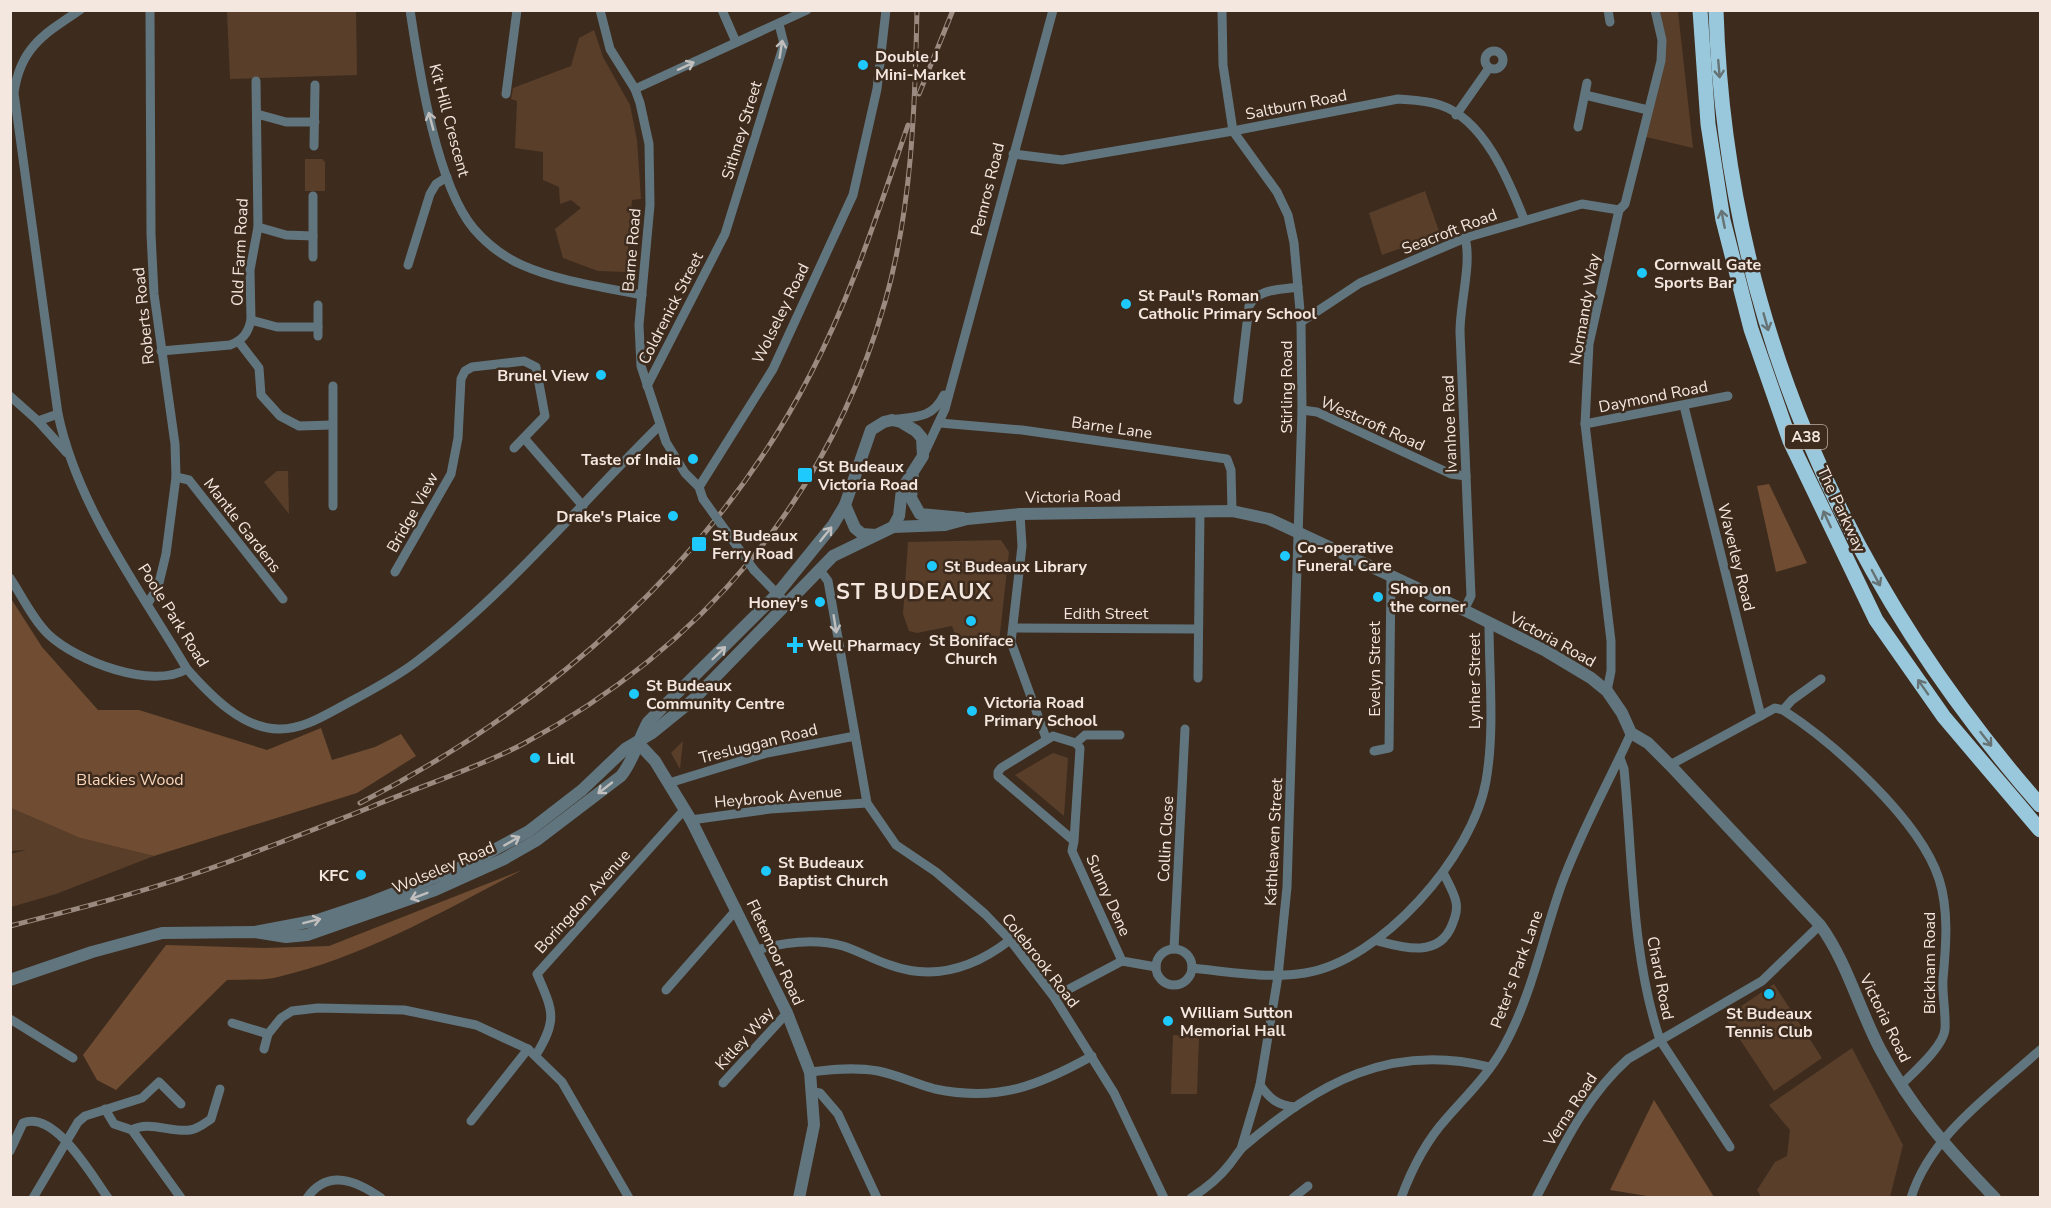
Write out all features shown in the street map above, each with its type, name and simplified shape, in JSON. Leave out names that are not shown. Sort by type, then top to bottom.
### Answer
[{"type":"highway","name":"The Parkway","points":[[1700,10],[1708,124],[1723,220],[1751,329],[1791,441],[1876,620],[1944,717],[2040,830]]},
{"type":"highway","name":"The Parkway","points":[[1716,10],[1729,157],[1748,255],[1787,388],[1811,448],[1887,600],[1947,689],[2040,805]]},
{"type":"street","points":[[15,63],[35,43],[80,10]]},
{"type":"street","name":"Roberts Road","points":[[142,10],[149,16],[151,234],[161,351],[175,444],[176,477],[158,587],[148,603]]},
{"type":"street","name":"Kit Hill Crescent","points":[[410,10],[428,110],[447,177],[473,228],[502,253],[523,265],[642,295]]},
{"type":"street","points":[[506,94],[516,10]]},
{"type":"street","name":"Barne Road","points":[[600,10],[610,49],[635,89],[645,120],[649,154],[650,208],[639,325],[641,366],[666,442],[685,473],[699,487]]},
{"type":"street","points":[[722,10],[736,42]]},
{"type":"street","points":[[635,89],[807,10]]},
{"type":"street","name":"Wolseley Road","points":[[699,487],[772,369],[853,195],[877,89],[886,10]]},
{"type":"street","name":"Pemros Road","points":[[893,527],[899,516],[902,489],[915,471],[940,423],[1053,10]]},
{"type":"street","name":"Stirling Road","points":[[1222,10],[1223,65],[1233,131],[1277,192],[1288,215],[1294,243],[1301,322],[1302,410],[1297,531]]},
{"type":"street","points":[[1608,10],[1610,22]]},
{"type":"street","name":"Normandy Way","points":[[1607,691],[1611,671],[1611,641],[1585,424],[1589,344],[1619,210],[1625,204],[1661,61],[1662,40],[1656,10]]},
{"type":"street","name":"Sithney Street","points":[[720,244],[784,44],[779,24]]},
{"type":"street","name":"Poole Park Road","points":[[15,63],[14,93],[58,414],[69,456],[84,495],[187,669],[226,706],[261,726],[278,730],[312,723],[414,663],[452,634],[583,506],[660,425]]},
{"type":"street","points":[[1456,115],[1489,68]]},
{"type":"street","name":"Old Farm Road","points":[[239,342],[249,329],[251,320],[250,270],[258,227],[256,81]]},
{"type":"street","points":[[1578,127],[1587,83]]},
{"type":"street","points":[[314,146],[315,85]]},
{"type":"street","points":[[1585,96],[1648,110]]},
{"type":"street","name":"Saltburn Road","points":[[1013,154],[1062,160],[1233,131],[1398,99],[1442,105],[1473,128],[1504,170],[1524,219]]},
{"type":"street","points":[[257,114],[286,122],[315,122]]},
{"type":"street","points":[[408,265],[430,194],[436,184],[447,177]]},
{"type":"street","points":[[313,196],[314,257]]},
{"type":"street","name":"Seacroft Road","points":[[1301,322],[1360,282],[1465,238],[1582,204],[1619,210]]},
{"type":"street","points":[[258,227],[286,235],[313,236]]},
{"type":"street","name":"Ivanhoe Road","points":[[1464,610],[1471,596],[1460,307],[1469,254],[1465,238]]},
{"type":"street","name":"Coldrenick Street","points":[[647,386],[720,244]]},
{"type":"street","points":[[400,249],[411,251]]},
{"type":"street","points":[[1242,395],[1249,306],[1254,296],[1264,292],[1298,287]]},
{"type":"street","points":[[251,320],[277,327],[318,331],[318,305]]},
{"type":"street","points":[[161,351],[230,345],[239,342],[259,368],[261,395],[279,417],[299,426],[332,425]]},
{"type":"street","name":"Bridge View","points":[[395,572],[450,474],[456,456],[460,389],[465,371],[478,366],[524,361],[536,367],[545,416],[514,448]]},
{"type":"street","name":"Pemros Road","points":[[871,430],[884,422],[929,415],[940,402],[952,376]]},
{"type":"street","points":[[333,386],[333,506]]},
{"type":"street","points":[[10,396],[69,456]]},
{"type":"street","name":"Daymond Road","points":[[1585,424],[1728,396]]},
{"type":"street","name":"Waverley Road","points":[[1684,406],[1761,716]]},
{"type":"street","name":"Westcroft Road","points":[[1302,410],[1317,412],[1451,474],[1466,476]]},
{"type":"street","points":[[38,422],[58,414]]},
{"type":"street","points":[[892,420],[916,431],[922,438],[923,456]]},
{"type":"street","name":"Barne Lane","points":[[940,423],[1032,432],[1227,459],[1231,470],[1232,511]]},
{"type":"street","name":"Wolseley Road","points":[[781,599],[845,505],[871,430]]},
{"type":"street","points":[[524,438],[583,506]]},
{"type":"street","name":"Victoria Road","points":[[915,471],[911,498],[920,514],[967,519]]},
{"type":"street","name":"Mantle Gardens","points":[[176,477],[189,480],[282,599]]},
{"type":"street","points":[[699,487],[703,499],[754,570],[781,599]]},
{"type":"street","points":[[845,505],[855,528],[862,534],[877,535]]},
{"type":"street","points":[[1198,678],[1200,511]]},
{"type":"street","name":"Victoria Road","points":[[877,535],[893,527],[945,525],[967,519],[1020,514],[1232,511],[1269,519],[1297,531],[1489,622],[1563,661],[1607,691],[1622,713],[1631,733],[1647,743],[1670,765],[1820,925],[1832,941],[1879,1047],[1900,1086],[1941,1143],[1995,1197]]},
{"type":"street","points":[[1020,514],[1022,546],[1011,642],[1046,738],[1053,736],[1076,743],[1085,735],[1120,735]]},
{"type":"street","name":"Kathleaven Street","points":[[1241,1149],[1260,1085],[1278,976],[1287,887],[1297,531]]},
{"type":"street","name":"Wolseley Road","points":[[10,980],[92,952],[162,933],[255,932],[318,920],[466,866],[529,831],[574,796],[625,749],[637,742],[648,722],[781,599],[839,551],[877,535]]},
{"type":"street","name":"Colebrook Road","points":[[819,569],[828,581],[867,803],[896,845],[957,889],[1010,940],[1054,997],[1092,1056],[1137,1136],[1164,1197]]},
{"type":"street","name":"Evelyn Street","points":[[1374,751],[1389,748],[1391,576]]},
{"type":"street","points":[[10,578],[48,634],[72,652],[110,668],[154,676],[177,675],[187,669]]},
{"type":"street","name":"Lynher Street","points":[[1192,968],[1278,976],[1325,969],[1378,941],[1413,908],[1443,872],[1475,812],[1486,782],[1489,740],[1489,622]]},
{"type":"street","name":"Edith Street","points":[[1014,628],[1198,629]]},
{"type":"street","points":[[1670,765],[1775,708],[1783,710],[1792,700],[1821,679]]},
{"type":"street","name":"Bickham Road","points":[[1783,710],[1839,754],[1896,809],[1929,855],[1939,879],[1946,911],[1942,999],[1945,1030],[1939,1043],[1900,1086]]},
{"type":"street","name":"Collin Close","points":[[1174,949],[1185,729]]},
{"type":"street","name":"Peter's Park Lane","points":[[1401,1197],[1408,1177],[1444,1121],[1503,1050],[1520,1013],[1562,885],[1598,799],[1631,733]]},
{"type":"street","name":"Tresluggan Road","points":[[669,783],[767,753],[855,736]]},
{"type":"street","name":"Sunny Dene","points":[[1046,738],[1001,768],[998,776],[1074,841]]},
{"type":"street","name":"Fletemoor Road","points":[[637,742],[655,761],[688,815],[787,1013],[810,1072],[814,1125],[799,1197]]},
{"type":"street","name":"Sunny Dene","points":[[1076,743],[1080,748],[1072,851],[1122,961]]},
{"type":"street","name":"Chard Road","points":[[1620,758],[1624,769],[1638,951],[1660,1040],[1730,1148]]},
{"type":"street","name":"Heybrook Avenue","points":[[688,815],[867,803]]},
{"type":"street","name":"Boringdon Avenue","points":[[532,1052],[552,1024],[546,996],[537,974],[688,815]]},
{"type":"street","points":[[1378,941],[1414,949],[1428,948],[1441,941],[1450,930],[1456,916],[1456,903],[1443,872]]},
{"type":"street","points":[[666,990],[737,909]]},
{"type":"street","name":"Verna Road","points":[[1536,1197],[1573,1127],[1610,1074],[1628,1059],[1762,981],[1820,925]]},
{"type":"street","points":[[757,950],[783,943],[825,943],[849,948],[908,971],[927,972],[951,971],[972,964],[1010,940]]},
{"type":"street","points":[[1174,949],[1189,957],[1192,968],[1187,980],[1170,985],[1160,978],[1156,967],[1160,956],[1174,949]]},
{"type":"street","points":[[1054,997],[1122,961],[1156,967]]},
{"type":"street","points":[[264,1049],[268,1034],[281,1018],[292,1011],[318,1008],[404,1010],[476,1025],[532,1052],[562,1082],[629,1197]]},
{"type":"street","name":"Kitley Way","points":[[723,1083],[787,1013]]},
{"type":"street","points":[[10,1019],[73,1058]]},
{"type":"street","points":[[232,1023],[268,1034]]},
{"type":"street","points":[[1911,1197],[1921,1170],[1941,1143],[2040,1050]]},
{"type":"street","points":[[471,1121],[532,1052]]},
{"type":"street","points":[[810,1072],[856,1068],[880,1072],[934,1088],[987,1092],[1016,1090],[1049,1080],[1092,1056]]},
{"type":"street","points":[[1191,1197],[1228,1167],[1241,1149],[1295,1107],[1347,1076],[1416,1059],[1442,1058],[1490,1067]]},
{"type":"street","points":[[33,1197],[78,1122],[85,1116],[142,1098],[159,1082],[181,1104]]},
{"type":"street","points":[[1260,1085],[1269,1098],[1280,1105],[1295,1107]]},
{"type":"street","points":[[105,1109],[114,1124],[132,1130],[142,1127],[189,1131],[211,1119],[220,1089]]},
{"type":"street","points":[[813,1092],[820,1093],[838,1114],[877,1197]]},
{"type":"street","points":[[10,1150],[20,1128],[30,1120],[40,1122],[68,1141],[108,1197]]},
{"type":"street","points":[[132,1130],[181,1197]]},
{"type":"street","points":[[307,1197],[313,1189],[325,1182],[343,1179],[360,1183],[381,1197]]},
{"type":"street","points":[[1293,1197],[1308,1186]]},
{"type":"shaded area","points":[[227,11],[356,11],[357,75],[230,79]]},
{"type":"shaded area","points":[[1655,11],[1678,11],[1693,148],[1642,136],[1661,61]]},
{"type":"shaded area","points":[[594,30],[603,57],[630,105],[637,140],[641,199],[632,200],[626,272],[598,271],[563,258],[555,229],[581,208],[571,200],[560,204],[559,187],[543,180],[543,152],[515,148],[517,101],[511,99],[513,88],[571,66],[579,38]]},
{"type":"shaded area","points":[[305,159],[322,159],[325,162],[325,191],[305,191]]},
{"type":"shaded area","points":[[1425,191],[1440,234],[1382,255],[1369,213]]},
{"type":"shaded area","points":[[277,471],[288,471],[289,514],[264,482]]},
{"type":"shaded area","points":[[1001,540],[1009,552],[999,642],[958,643],[952,626],[917,633],[909,631],[903,614],[908,542]]},
{"type":"shaded area","points":[[683,741],[680,769],[671,753]]},
{"type":"shaded area","points":[[1053,753],[1068,758],[1064,816],[1015,775]]},
{"type":"shaded area","points":[[11,808],[80,838],[154,856],[56,894],[11,907],[10,854],[26,850],[11,851]]},
{"type":"shaded area","points":[[1774,984],[1822,1058],[1774,1091],[1725,1017]]},
{"type":"shaded area","points":[[1173,1035],[1199,1037],[1197,1094],[1171,1094]]},
{"type":"shaded area","points":[[1852,1048],[1903,1145],[1890,1197],[1761,1197],[1757,1190],[1775,1162],[1787,1156],[1790,1130],[1769,1105]]},
{"type":"green space","points":[[1769,484],[1807,563],[1776,572],[1757,486]]},
{"type":"green space","name":"Blackies Wood","points":[[10,597],[42,647],[98,710],[139,710],[267,750],[321,728],[332,760],[375,747],[401,734],[416,756],[357,793],[154,856],[80,838],[11,808]]},
{"type":"green space","points":[[522,870],[403,931],[341,958],[272,978],[227,980],[116,1090],[97,1080],[83,1055],[166,945],[264,948],[329,946]]},
{"type":"green space","points":[[1654,1100],[1714,1197],[1653,1197],[1610,1190]]},
{"type":"railway","points":[[10,926],[128,895],[197,873],[306,833],[505,753],[588,705],[647,662],[701,614],[750,560],[793,503],[830,440],[861,373],[885,302],[901,230],[913,120],[917,10]]},
{"type":"railway","points":[[919,94],[953,10]]},
{"type":"railway","points":[[360,803],[429,765],[495,722],[559,675],[619,623],[675,567],[726,506],[772,442],[826,343],[864,251],[908,125]]},
{"type":"place","name":"Double J Mini-Market","points":[[863,65]]},
{"type":"place","name":"Cornwall Gate Sports Bar","points":[[1642,273]]},
{"type":"place","name":"St Paul's Roman Catholic Primary School","points":[[1126,304]]},
{"type":"place","name":"Brunel View","points":[[601,375]]},
{"type":"place","name":"Taste of India","points":[[693,459]]},
{"type":"place","name":"St Budeaux Victoria Road","points":[[805,475]]},
{"type":"place","name":"Drake's Plaice","points":[[673,516]]},
{"type":"place","name":"St Budeaux Ferry Road","points":[[699,544]]},
{"type":"place","name":"Co-operative Funeral Care","points":[[1285,556]]},
{"type":"place","name":"St Budeaux Library","points":[[932,566]]},
{"type":"place","name":"Shop on the corner","points":[[1378,597]]},
{"type":"place","name":"Honey's","points":[[820,602]]},
{"type":"place","name":"St Boniface Church","points":[[971,621]]},
{"type":"place","name":"Well Pharmacy","points":[[795,645]]},
{"type":"place","name":"St Budeaux Community Centre","points":[[634,694]]},
{"type":"place","name":"Victoria Road Primary School","points":[[972,711]]},
{"type":"place","name":"Lidl","points":[[535,758]]},
{"type":"place","name":"St Budeaux Baptist Church","points":[[766,871]]},
{"type":"place","name":"KFC","points":[[361,875]]},
{"type":"place","name":"St Budeaux Tennis Club","points":[[1769,994]]},
{"type":"place","name":"William Sutton Memorial Hall","points":[[1168,1021]]},
{"type":"district","name":"ST BUDEAUX","points":[[914,591]]}]
